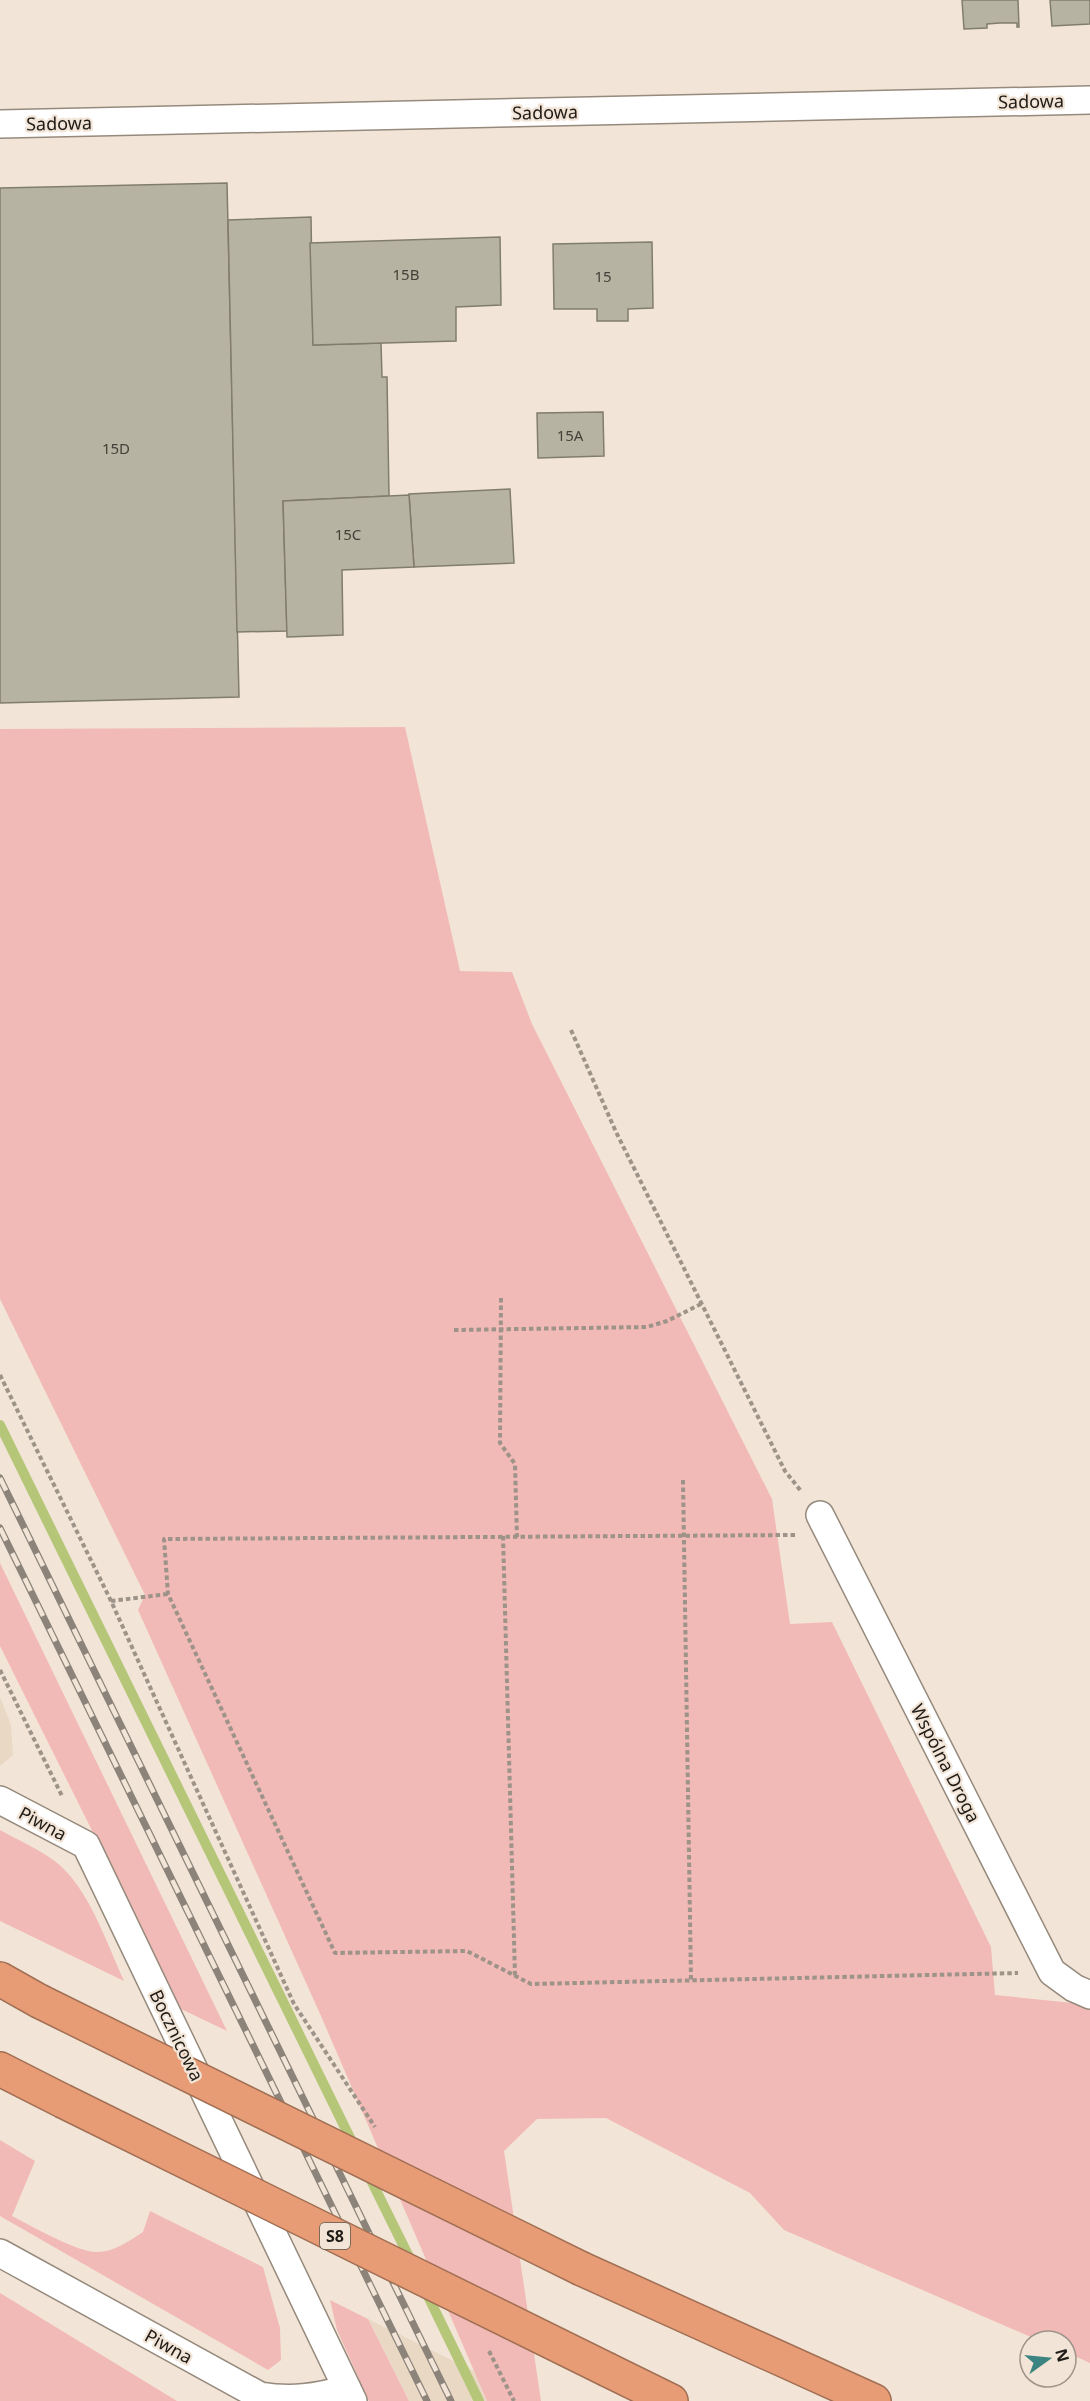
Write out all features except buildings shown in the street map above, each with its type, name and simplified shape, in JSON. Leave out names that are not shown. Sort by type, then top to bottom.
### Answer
[{"type":"highway","points":[[0,1979],[39,2001],[582,2269],[874,2401]]},
{"type":"highway","name":"S8","points":[[0,2069],[671,2401]]},
{"type":"street","name":"Sadowa","points":[[0,124],[1090,100]]},
{"type":"street","name":"Wspólna Droga","points":[[825,1525],[1052,1972],[1074,1988],[1090,1995]]},
{"type":"street","name":"Piwna","points":[[0,1800],[86,1845]]},
{"type":"street","name":"Bocznicowa","points":[[86,1845],[350,2395]]},
{"type":"street","name":"Piwna","points":[[0,2253],[260,2396],[287,2400],[350,2395]]},
{"type":"path","points":[[571,1030],[616,1132],[784,1472],[825,1525]]},
{"type":"path","points":[[501,1298],[500,1443],[515,1464],[518,1537]]},
{"type":"path","points":[[454,1330],[647,1327],[667,1321],[701,1304]]},
{"type":"path","points":[[0,1375],[111,1601],[294,2004],[378,2132]]},
{"type":"path","points":[[683,1480],[691,1980]]},
{"type":"path","points":[[825,1525],[684,1535],[164,1539],[168,1594],[335,1953],[467,1951],[531,1984],[1052,1972]]},
{"type":"path","points":[[502,1536],[515,1976]]},
{"type":"path","points":[[111,1601],[168,1594]]},
{"type":"path","points":[[0,1670],[86,1845]]},
{"type":"path","points":[[488,2349],[514,2401]]},
{"type":"shaded area","points":[[405,727],[460,971],[512,972],[532,1024],[772,1499],[790,1624],[832,1622],[991,1947],[995,1995],[1073,2003],[1090,2010],[1090,2363],[1078,2358],[1078,2329],[1018,2329],[1018,2331],[784,2230],[750,2193],[606,2118],[537,2119],[504,2151],[541,2401],[487,2401],[321,2016],[138,1610],[145,1595],[0,1299],[0,729]]},
{"type":"shaded area","points":[[0,1563],[227,2031],[181,2009],[0,1646]]},
{"type":"shaded area","points":[[0,1697],[11,1725],[13,1755],[0,1766]]},
{"type":"shaded area","points":[[0,1830],[43,1853],[68,1873],[88,1901],[124,1981],[0,1921]]},
{"type":"shaded area","points":[[0,2140],[35,2161],[12,2216],[54,2238],[89,2251],[109,2250],[143,2232],[150,2211],[263,2267],[280,2328],[281,2360],[268,2370],[0,2216]]},
{"type":"shaded area","points":[[0,2293],[177,2401],[0,2401]]},
{"type":"shaded area","points":[[330,2300],[368,2319],[409,2401],[369,2401],[337,2330]]},
{"type":"shaded area","points":[[368,2319],[474,2371],[487,2401],[409,2401]]},
{"type":"waterway","points":[[0,1425],[355,2148]]},
{"type":"waterway","points":[[367,2172],[412,2263]]},
{"type":"waterway","points":[[424,2288],[479,2401]]},
{"type":"railway","points":[[0,1478],[451,2401]]},
{"type":"railway","points":[[0,1528],[427,2401]]}]
